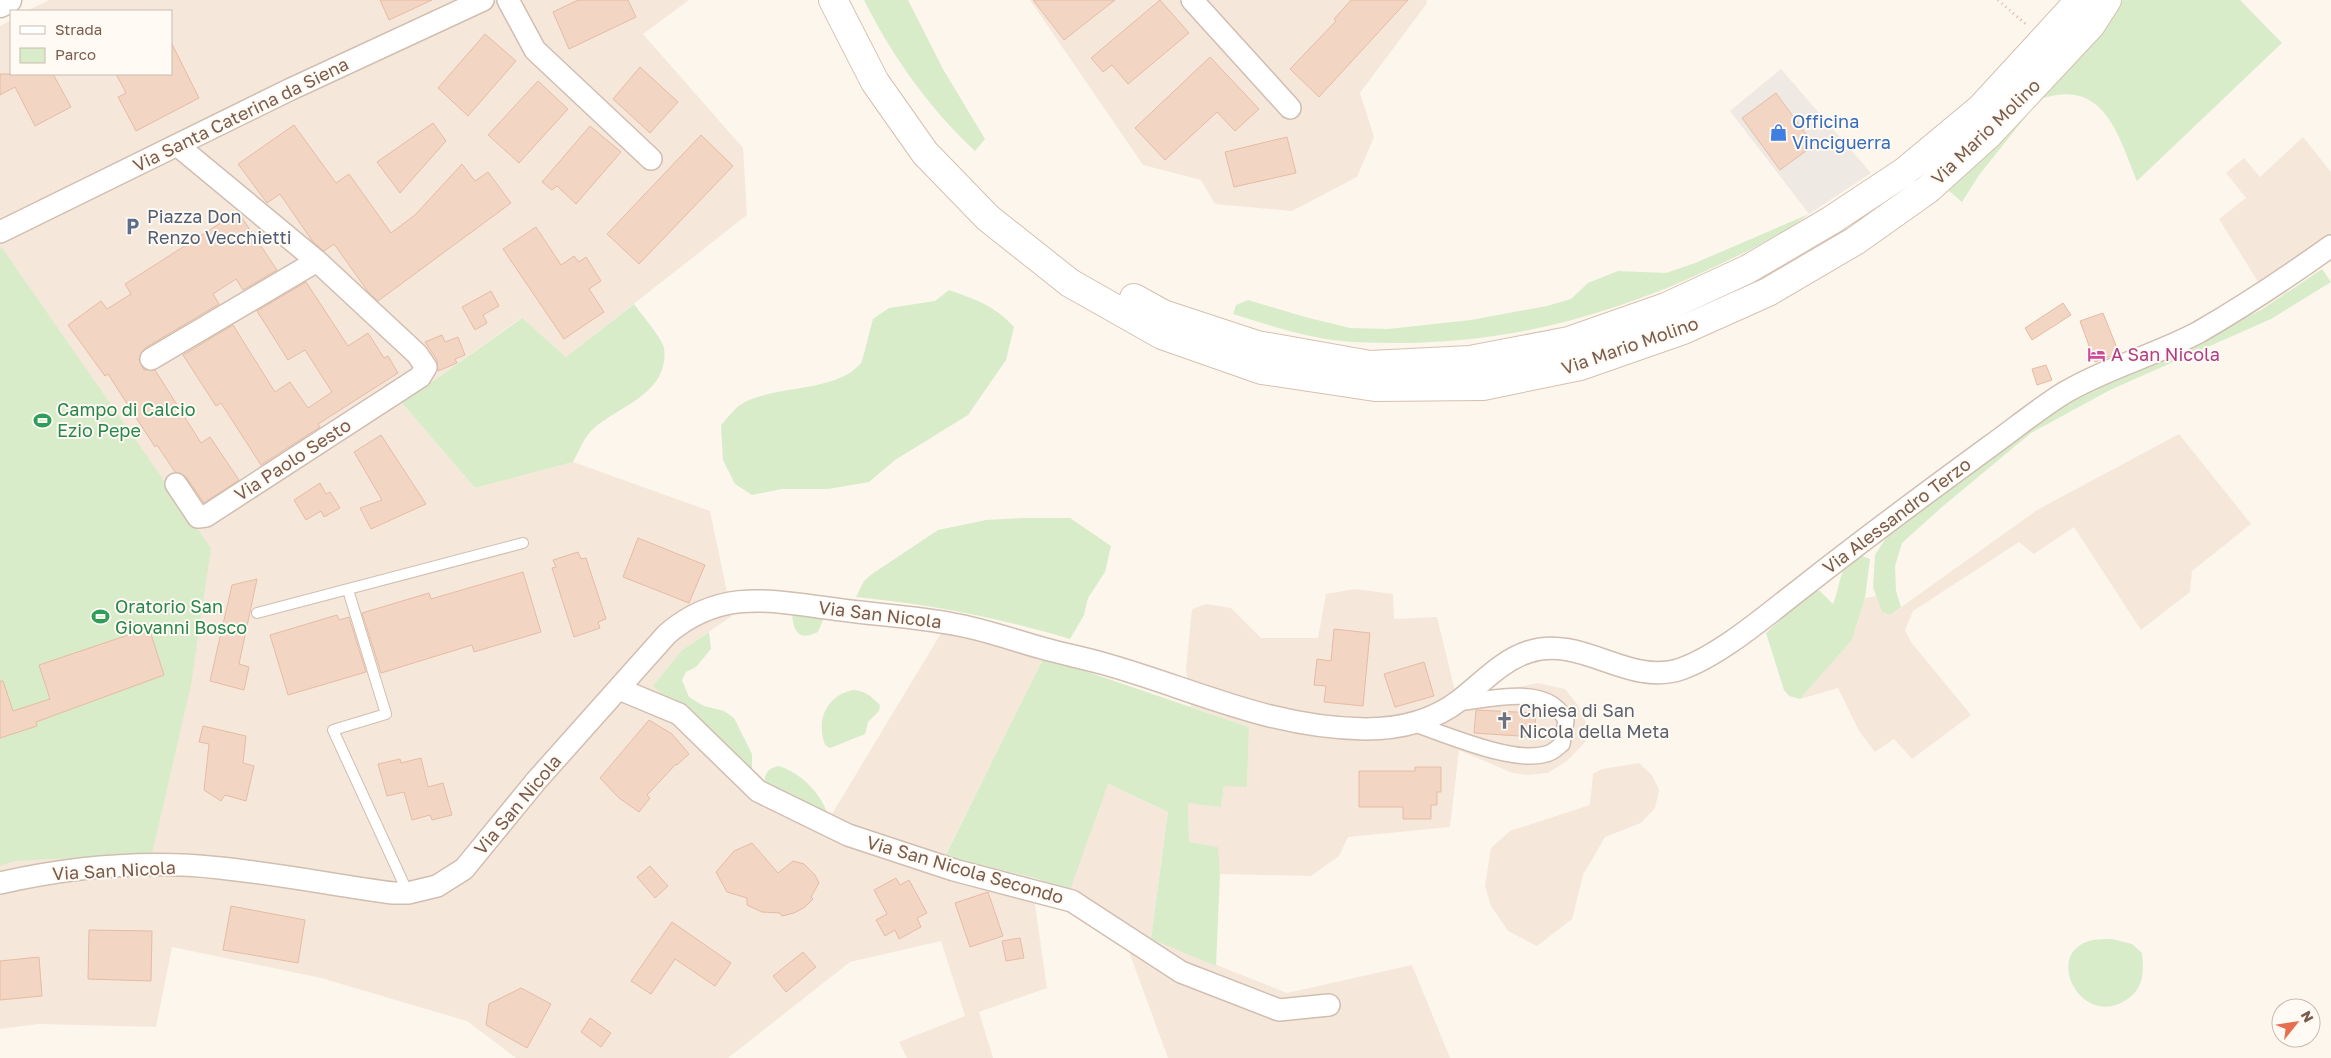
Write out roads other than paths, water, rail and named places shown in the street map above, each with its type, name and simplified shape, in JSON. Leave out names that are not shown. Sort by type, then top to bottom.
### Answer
[{"type":"main road","name":"Via Mario Molino","points":[[833,0],[875,82],[925,153],[988,218],[1070,283],[1162,335],[1262,370],[1375,387],[1483,386],[1580,366],[1683,330],[1768,292],[1855,241],[1927,190],[1989,134],[2090,25],[2107,0]]},
{"type":"main road","name":"Via Mario Molino","points":[[852,0],[888,74],[934,135],[1000,205],[1079,267],[1163,314],[1257,345],[1370,365],[1470,360],[1569,342],[1666,307],[1748,269],[1830,221],[1904,172],[1981,108],[2080,0]]},
{"type":"street","points":[[0,4],[8,0]]},
{"type":"street","name":"Via Santa Caterina da Siena","points":[[0,232],[289,90],[483,0]]},
{"type":"street","points":[[508,0],[535,50],[651,159]]},
{"type":"street","points":[[1192,0],[1290,108]]},
{"type":"street","points":[[151,360],[317,261],[177,145]]},
{"type":"street","name":"Via Alessandro Terzo","points":[[1456,703],[1510,660],[1529,651],[1542,648],[1561,648],[1577,651],[1636,671],[1653,674],[1681,669],[1703,660],[1764,617],[1907,506],[2064,393],[2198,332],[2331,246]]},
{"type":"street","name":"Via Paolo Sesto","points":[[176,484],[198,517],[206,516],[424,374],[426,367],[417,354],[317,261]]},
{"type":"street","name":"Via San Nicola","points":[[0,883],[74,869],[169,866],[218,868],[408,893],[437,886],[464,868],[536,781],[620,689],[666,634],[685,619],[717,604],[732,602],[769,602],[953,624],[1107,665],[1232,706],[1297,724],[1366,729],[1415,724],[1456,703]]},
{"type":"street","name":"Via San Nicola Secondo","points":[[620,689],[679,714],[758,791],[848,835],[954,870],[1072,901],[1181,972],[1279,1010],[1329,1005]]},
{"type":"street","points":[[1415,724],[1467,742],[1509,754],[1529,757],[1546,754],[1562,744],[1566,721],[1555,705],[1546,700],[1530,696],[1456,703]]},
{"type":"lane","points":[[257,613],[523,543]]},
{"type":"lane","points":[[348,590],[386,714],[333,730],[408,893]]},
{"type":"place","name":"Officina Vinciguerra","points":[[1778,132]]},
{"type":"place","name":"Piazza Don Renzo Vecchietti","points":[[133,227]]},
{"type":"place","name":"A San Nicola","points":[[2097,355]]},
{"type":"place","name":"Campo di Calcio Ezio Pepe","points":[[43,420]]},
{"type":"place","name":"Oratorio San Giovanni Bosco","points":[[101,617]]},
{"type":"place","name":"Chiesa di San Nicola della Meta","points":[[1505,721]]}]
